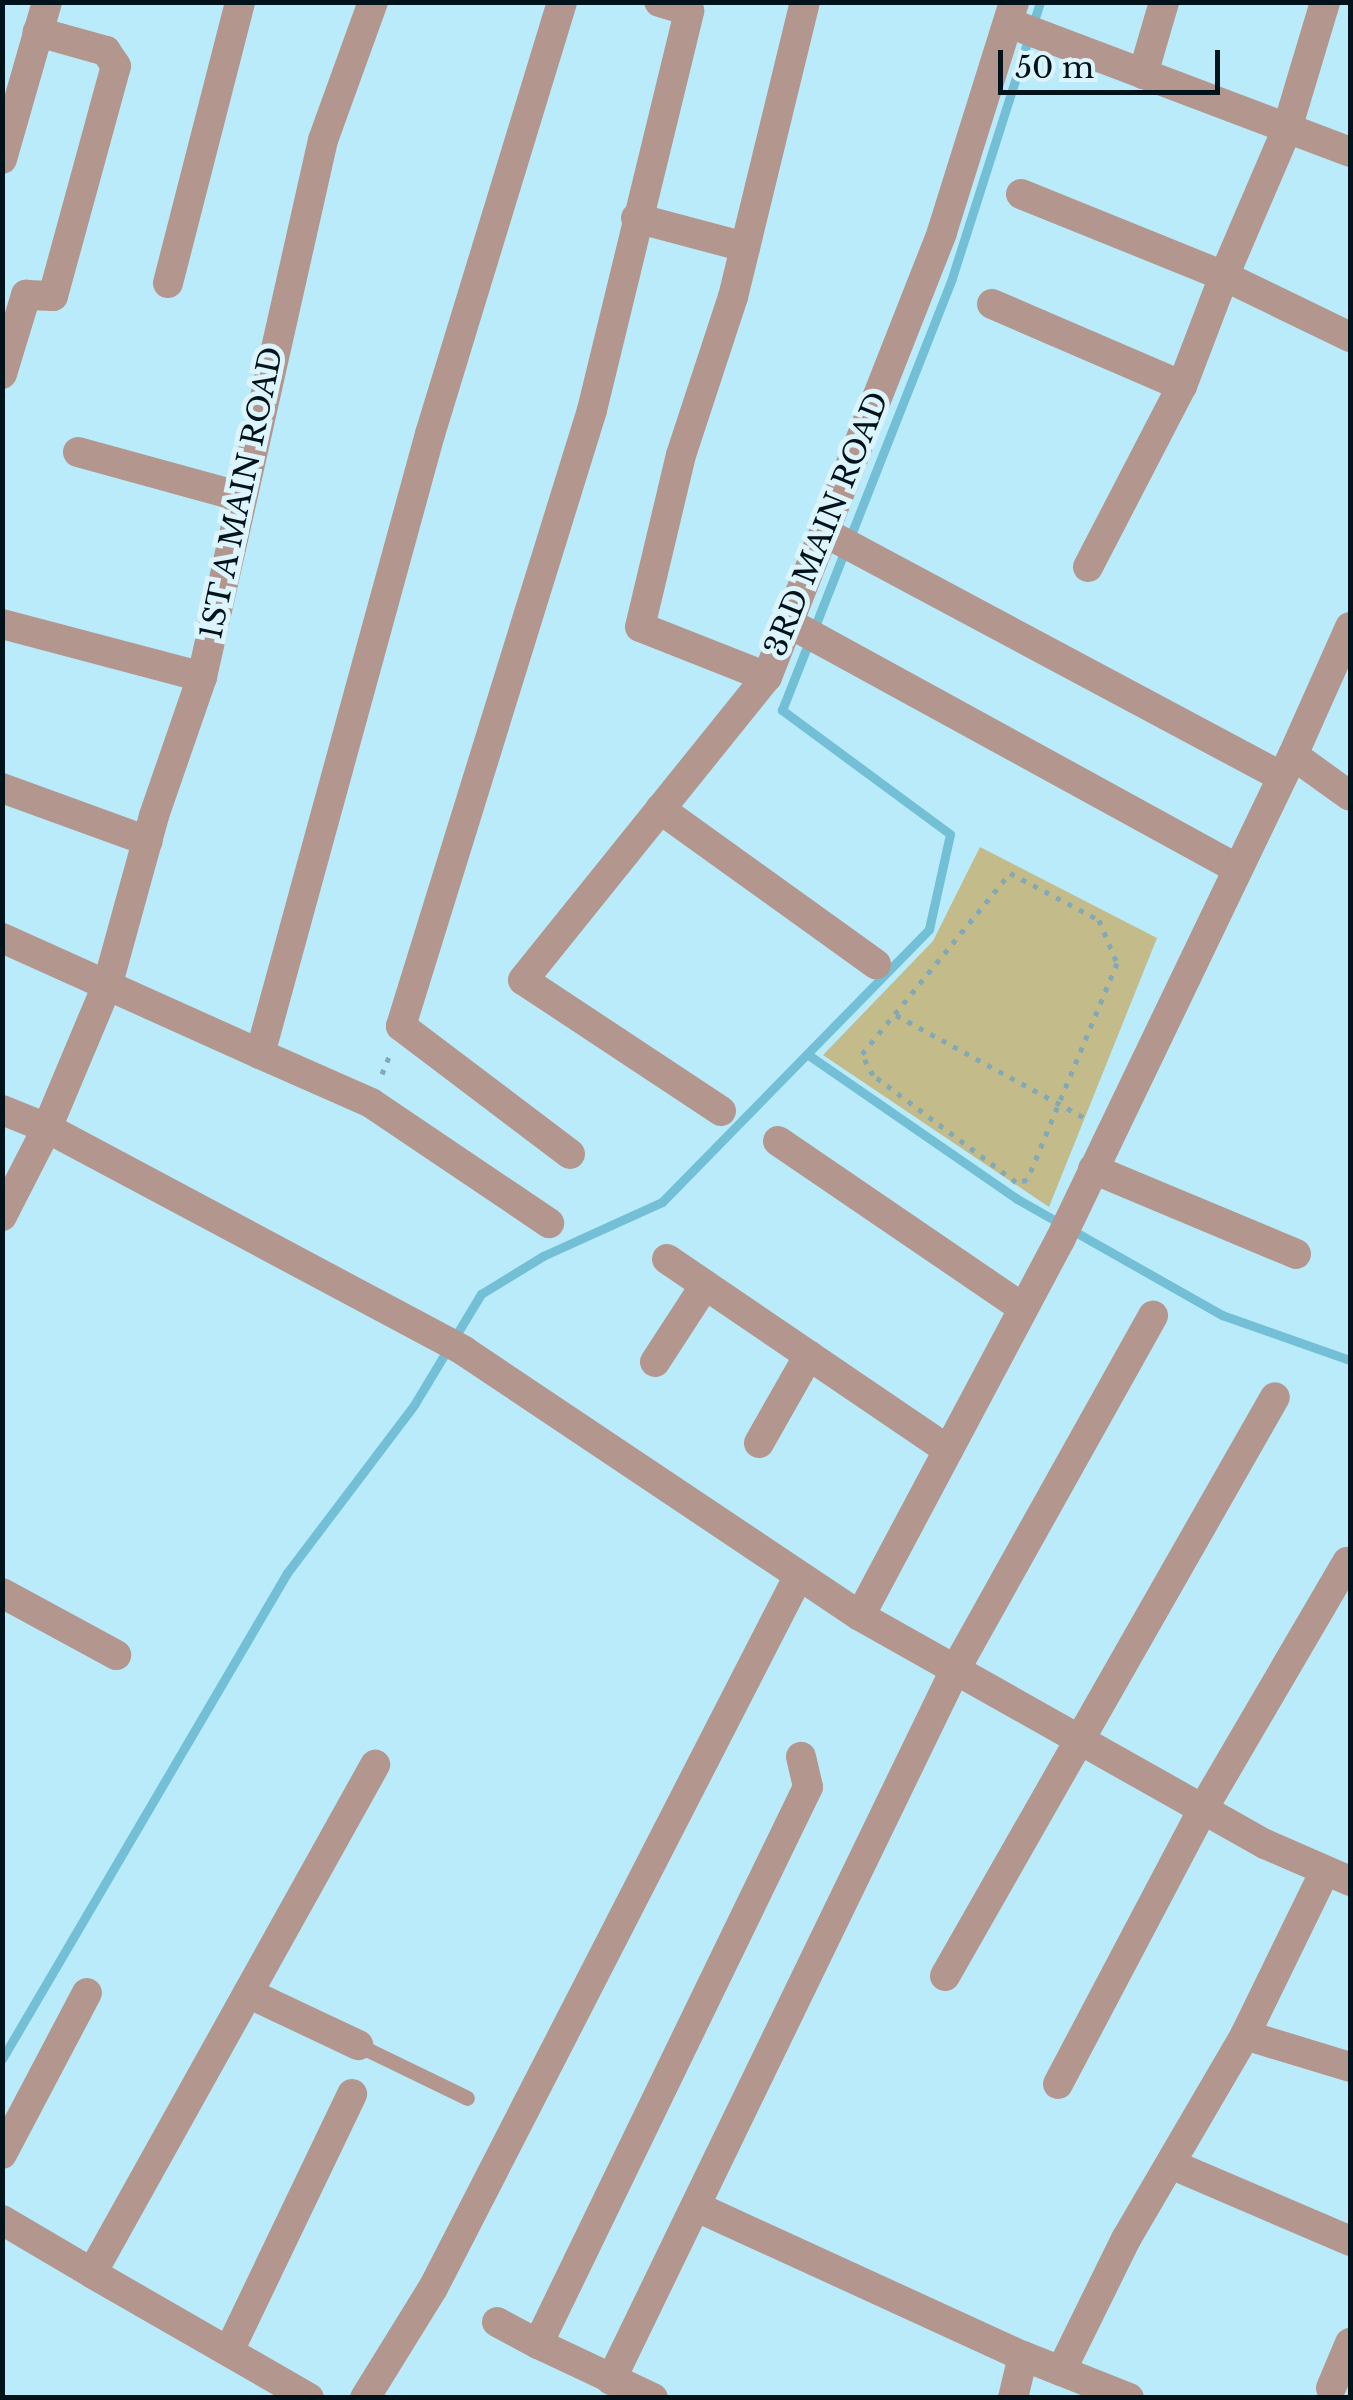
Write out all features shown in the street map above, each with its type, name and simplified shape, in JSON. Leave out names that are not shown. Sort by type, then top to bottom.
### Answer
[{"type":"street","points":[[168,282],[240,2]]},
{"type":"street","name":"1ST A MAIN ROAD","points":[[2,1216],[46,1128],[108,983],[148,841],[202,677],[238,496],[323,140],[372,2]]},
{"type":"street","points":[[260,1054],[430,434],[562,2]]},
{"type":"street","points":[[570,1154],[401,1026],[592,410],[690,7],[659,2]]},
{"type":"street","points":[[766,678],[640,627],[681,455],[745,247],[805,2]]},
{"type":"street","points":[[1143,74],[1164,2]]},
{"type":"street","points":[[1088,567],[1182,386],[1286,129],[1325,2]]},
{"type":"street","points":[[2,159],[43,17],[106,51],[116,66],[53,296],[14,288],[2,374]]},
{"type":"street","points":[[1021,22],[1143,74],[1350,152]]},
{"type":"street","name":"3RD MAIN ROAD","points":[[721,1111],[523,980],[766,678],[1021,22]]},
{"type":"street","points":[[1020,194],[1224,276],[1350,337]]},
{"type":"street","points":[[636,218],[745,247]]},
{"type":"street","points":[[992,304],[1182,386]]},
{"type":"street","points":[[78,452],[238,496]]},
{"type":"street","points":[[824,532],[1350,796]]},
{"type":"street","points":[[789,623],[1238,869]]},
{"type":"street","points":[[2,624],[202,677]]},
{"type":"street","points":[[860,1616],[1066,1227],[1350,628]]},
{"type":"street","points":[[2,788],[148,841]]},
{"type":"street","points":[[660,810],[876,964]]},
{"type":"street","points":[[2,938],[370,1103],[549,1223]]},
{"type":"street","points":[[2,1110],[46,1128],[450,1345],[797,1580],[1337,1877],[1126,2239],[1061,2371]]},
{"type":"street","points":[[778,1141],[1024,1308]]},
{"type":"street","points":[[1094,1169],[1296,1254]]},
{"type":"street","points":[[666,1259],[948,1450]]},
{"type":"street","points":[[654,1362],[705,1284]]},
{"type":"street","points":[[610,2380],[698,2207],[955,1670],[1153,1315]]},
{"type":"street","points":[[759,1443],[808,1356]]},
{"type":"street","points":[[945,1976],[1275,1397]]},
{"type":"street","points":[[1058,2084],[1204,1807],[1348,1562]]},
{"type":"street","points":[[364,2398],[433,2288],[797,1580]]},
{"type":"street","points":[[2,1593],[116,1655]]},
{"type":"street","points":[[538,2344],[808,1787],[801,1757]]},
{"type":"street","points":[[92,2273],[375,1765]]},
{"type":"street","points":[[2,2154],[87,1992]]},
{"type":"street","points":[[248,1993],[358,2045]]},
{"type":"street","points":[[1245,2036],[1350,2067]]},
{"type":"street","points":[[229,2351],[352,2094]]},
{"type":"street","points":[[1172,2166],[1350,2241]]},
{"type":"street","points":[[698,2207],[1024,2356],[1129,2398]]},
{"type":"street","points":[[2,2220],[309,2398]]},
{"type":"street","points":[[496,2322],[653,2398]]},
{"type":"street","points":[[1331,2388],[1350,2344]]},
{"type":"street","points":[[1014,2398],[1024,2356]]},
{"type":"lane","points":[[358,2045],[467,2098]]},
{"type":"path","points":[[1010,873],[1099,920],[1116,963],[1062,1105],[1027,1180],[1001,1174],[864,1066],[862,1054],[1000,879],[1010,873]]},
{"type":"path","points":[[896,1015],[1111,1133]]},
{"type":"path","points":[[370,1103],[401,1026]]},
{"type":"shaded area","points":[[980,847],[1157,938],[1049,1207],[823,1055],[933,941]]},
{"type":"waterway","points":[[2,2059],[287,1573],[414,1405],[481,1294],[543,1256],[662,1202],[929,929],[950,834],[782,710],[952,278],[1040,2]]},
{"type":"waterway","points":[[807,1054],[1017,1199],[1222,1315],[1350,1360]]}]
